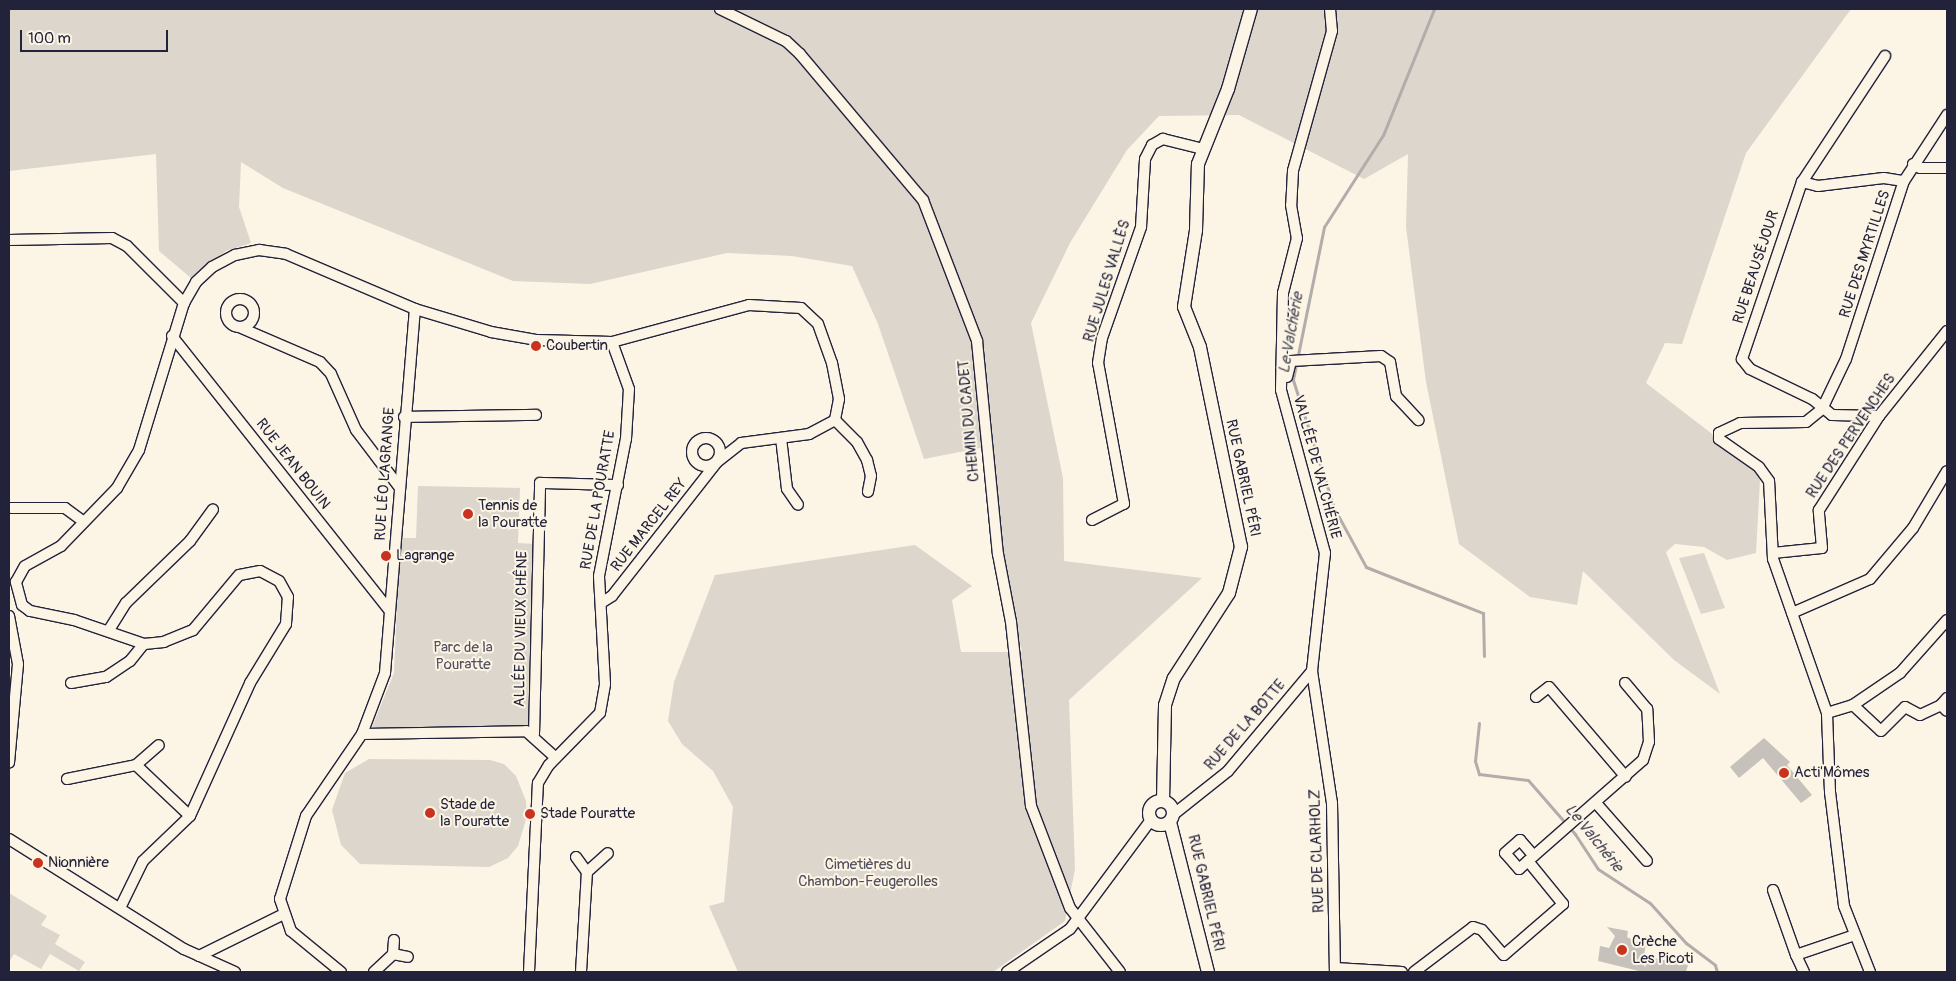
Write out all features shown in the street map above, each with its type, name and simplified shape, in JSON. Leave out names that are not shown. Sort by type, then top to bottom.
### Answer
[{"type":"main road","name":"RUE GABRIEL PÉRI","points":[[1163,801],[1166,705],[1174,678],[1229,593],[1241,547],[1200,347],[1184,307],[1203,149],[1228,90],[1250,9]]},
{"type":"main road","points":[[1163,801],[1172,818],[1160,826],[1151,820],[1151,807],[1163,801]]},
{"type":"main road","name":"RUE GABRIEL PÉRI","points":[[1172,818],[1208,972]]},
{"type":"street","name":"CHEMIN DU CADET","points":[[720,9],[786,41],[800,54],[923,200],[977,341],[998,554],[1011,622],[1031,806],[1078,919],[1120,972]]},
{"type":"street","name":"VALLÉE DE VALCHÉRIE","points":[[1312,671],[1325,554],[1292,425],[1281,390],[1283,293],[1297,238],[1291,206],[1292,172],[1332,31],[1330,9]]},
{"type":"street","name":"RUE BEAUSÉJOUR","points":[[1879,416],[1832,415],[1822,409],[1812,398],[1750,369],[1742,360],[1802,182],[1885,56]]},
{"type":"street","name":"RUE DES MYRTILLES","points":[[1822,409],[1856,330],[1904,181],[1913,164],[1947,115]]},
{"type":"street","name":"RUE JULES VALLÈS","points":[[1092,520],[1124,504],[1098,363],[1102,338],[1142,227],[1145,158],[1152,145],[1163,139],[1203,149]]},
{"type":"street","points":[[1913,164],[1920,168],[1947,168]]},
{"type":"street","points":[[1802,182],[1818,186],[1884,178],[1904,181]]},
{"type":"street","points":[[9,240],[112,238],[127,246],[184,303]]},
{"type":"street","points":[[120,908],[143,861],[190,816],[246,691],[286,624],[288,597],[279,581],[260,571],[239,575],[193,630],[164,642],[144,644],[109,630],[30,611],[16,591],[25,566],[61,546],[82,521],[117,488],[138,450],[172,336],[184,303],[196,282],[212,267],[235,255],[260,250],[286,254],[415,309],[516,338],[612,342],[749,304],[801,308],[818,324],[832,363],[839,400],[835,420],[857,442],[867,460],[871,476],[868,492]]},
{"type":"street","name":"RUE LÉO LAGRANGE","points":[[282,915],[284,878],[306,816],[362,734],[385,673],[404,417],[415,309]]},
{"type":"street","points":[[239,327],[320,362],[331,374],[356,430],[400,488]]},
{"type":"street","name":"RUE DES PERVENCHES","points":[[1772,553],[1822,548],[1818,513],[1879,416],[1947,331]]},
{"type":"street","name":"RUE JEAN BOUIN","points":[[172,336],[390,611]]},
{"type":"street","name":"RUE DE LA POURATTE","points":[[529,972],[535,797],[542,774],[600,713],[606,670],[601,603],[602,549],[618,485],[629,389],[612,342]]},
{"type":"street","points":[[1292,425],[1287,376],[1291,362],[1381,356],[1390,362],[1396,396],[1418,420]]},
{"type":"street","points":[[1822,409],[1806,422],[1740,423],[1719,433],[1719,439],[1759,467],[1769,481],[1772,553],[1827,712],[1837,866],[1852,936],[1870,972]]},
{"type":"street","points":[[404,417],[536,415]]},
{"type":"street","name":"RUE MARCEL REY","points":[[601,603],[612,596],[717,462],[741,443],[809,434],[835,420]]},
{"type":"street","points":[[781,438],[787,489],[798,505]]},
{"type":"street","points":[[1792,613],[1870,579],[1913,528],[1947,471]]},
{"type":"street","name":"ALLÉE DU VIEUX CHÊNE","points":[[534,734],[540,483],[618,485]]},
{"type":"street","points":[[11,508],[66,508],[82,521]]},
{"type":"street","points":[[109,630],[126,603],[190,541],[213,509]]},
{"type":"street","points":[[9,616],[18,664],[9,762]]},
{"type":"street","points":[[1827,712],[1853,704],[1900,673],[1947,620]]},
{"type":"street","points":[[71,683],[106,677],[130,661],[144,644]]},
{"type":"street","name":"RUE DE LA BOTTE","points":[[1172,818],[1228,771],[1312,671]]},
{"type":"street","name":"RUE DE CLARHOLZ","points":[[1312,671],[1332,804],[1335,970]]},
{"type":"street","points":[[1414,972],[1473,928],[1482,930],[1504,955],[1564,904],[1531,859],[1643,760],[1650,722],[1647,709],[1624,683]]},
{"type":"street","points":[[1536,697],[1549,686],[1626,777]]},
{"type":"street","points":[[1853,704],[1881,731],[1905,707],[1920,715],[1945,704]]},
{"type":"street","points":[[362,734],[534,734],[556,758]]},
{"type":"street","points":[[68,779],[136,765],[159,745]]},
{"type":"street","points":[[136,765],[190,816]]},
{"type":"street","points":[[1596,803],[1647,861]]},
{"type":"street","points":[[1007,972],[1070,929],[1151,820]]},
{"type":"street","points":[[9,839],[199,956],[235,972]]},
{"type":"street","points":[[587,872],[608,853]]},
{"type":"street","points":[[576,857],[587,872],[582,972]]},
{"type":"street","points":[[1773,890],[1804,972]]},
{"type":"street","points":[[199,956],[282,915],[296,935],[341,972]]},
{"type":"street","points":[[1796,955],[1852,936]]},
{"type":"street","points":[[374,972],[393,954],[394,940]]},
{"type":"street","points":[[393,954],[408,957]]},
{"type":"street","points":[[1335,970],[1402,972]]},
{"type":"green space","name":"Cimetières du Chambon-Feugerolles","points":[[9,9],[1851,9],[1746,153],[1682,344],[1665,343],[1646,383],[1755,467],[1760,481],[1756,553],[1727,560],[1704,547],[1675,544],[1666,552],[1720,694],[1674,660],[1583,571],[1577,605],[1530,597],[1459,544],[1426,382],[1406,227],[1408,154],[1364,179],[1239,115],[1159,116],[1127,150],[1070,243],[1031,323],[1063,478],[1064,561],[1202,578],[1069,700],[1075,869],[1065,921],[993,972],[738,972],[709,906],[724,902],[733,807],[713,771],[682,744],[668,721],[674,682],[715,575],[915,545],[972,586],[952,600],[961,652],[1022,652],[1002,565],[985,447],[924,459],[878,324],[852,266],[792,256],[727,253],[590,284],[513,281],[283,188],[241,162],[239,207],[251,243],[226,251],[191,278],[159,251],[156,154],[9,171]]},
{"type":"green space","name":"Parc de la Pouratte","points":[[418,486],[520,488],[518,543],[535,544],[530,728],[372,727],[394,673],[400,538],[416,538]]},
{"type":"green space","points":[[1704,553],[1725,608],[1701,614],[1679,558]]},
{"type":"green space","name":"Stade de la Pouratte","points":[[369,759],[490,760],[504,764],[516,776],[526,801],[527,816],[518,846],[508,858],[489,867],[360,864],[341,845],[332,810],[345,773]]},
{"type":"green space","points":[[9,893],[47,916],[41,925],[60,935],[55,944],[85,962],[79,971],[50,954],[41,969],[14,954],[9,962]]},
{"type":"building","name":"Acti'Mômes","points":[[1764,738],[1790,762],[1787,765],[1812,795],[1801,803],[1763,758],[1739,778],[1730,767]]},
{"type":"building","points":[[1607,927],[1628,931],[1627,937],[1637,942],[1647,936],[1644,956],[1688,965],[1686,972],[1643,972],[1598,961],[1600,946],[1609,948],[1615,936]]},
{"type":"waterway","name":"Le Valchérie","points":[[1434,9],[1383,135],[1324,227],[1293,380],[1334,508],[1366,567],[1483,613],[1484,656]]},
{"type":"waterway","name":"Le Valchérie","points":[[1479,723],[1475,761],[1479,774],[1528,780],[1575,834],[1598,869],[1650,903],[1686,943],[1715,965],[1717,972]]},
{"type":"place","name":"Coubertin","points":[[536,346]]},
{"type":"place","name":"Tennis de la Pouratte","points":[[468,514]]},
{"type":"place","name":"Lagrange","points":[[386,556]]},
{"type":"place","name":"Acti'Mômes","points":[[1784,773]]},
{"type":"place","name":"Stade de la Pouratte","points":[[430,813]]},
{"type":"place","name":"Stade Pouratte","points":[[530,814]]},
{"type":"place","name":"Nionnière","points":[[38,863]]},
{"type":"place","name":"Crèche Les Picoti","points":[[1622,950]]}]
